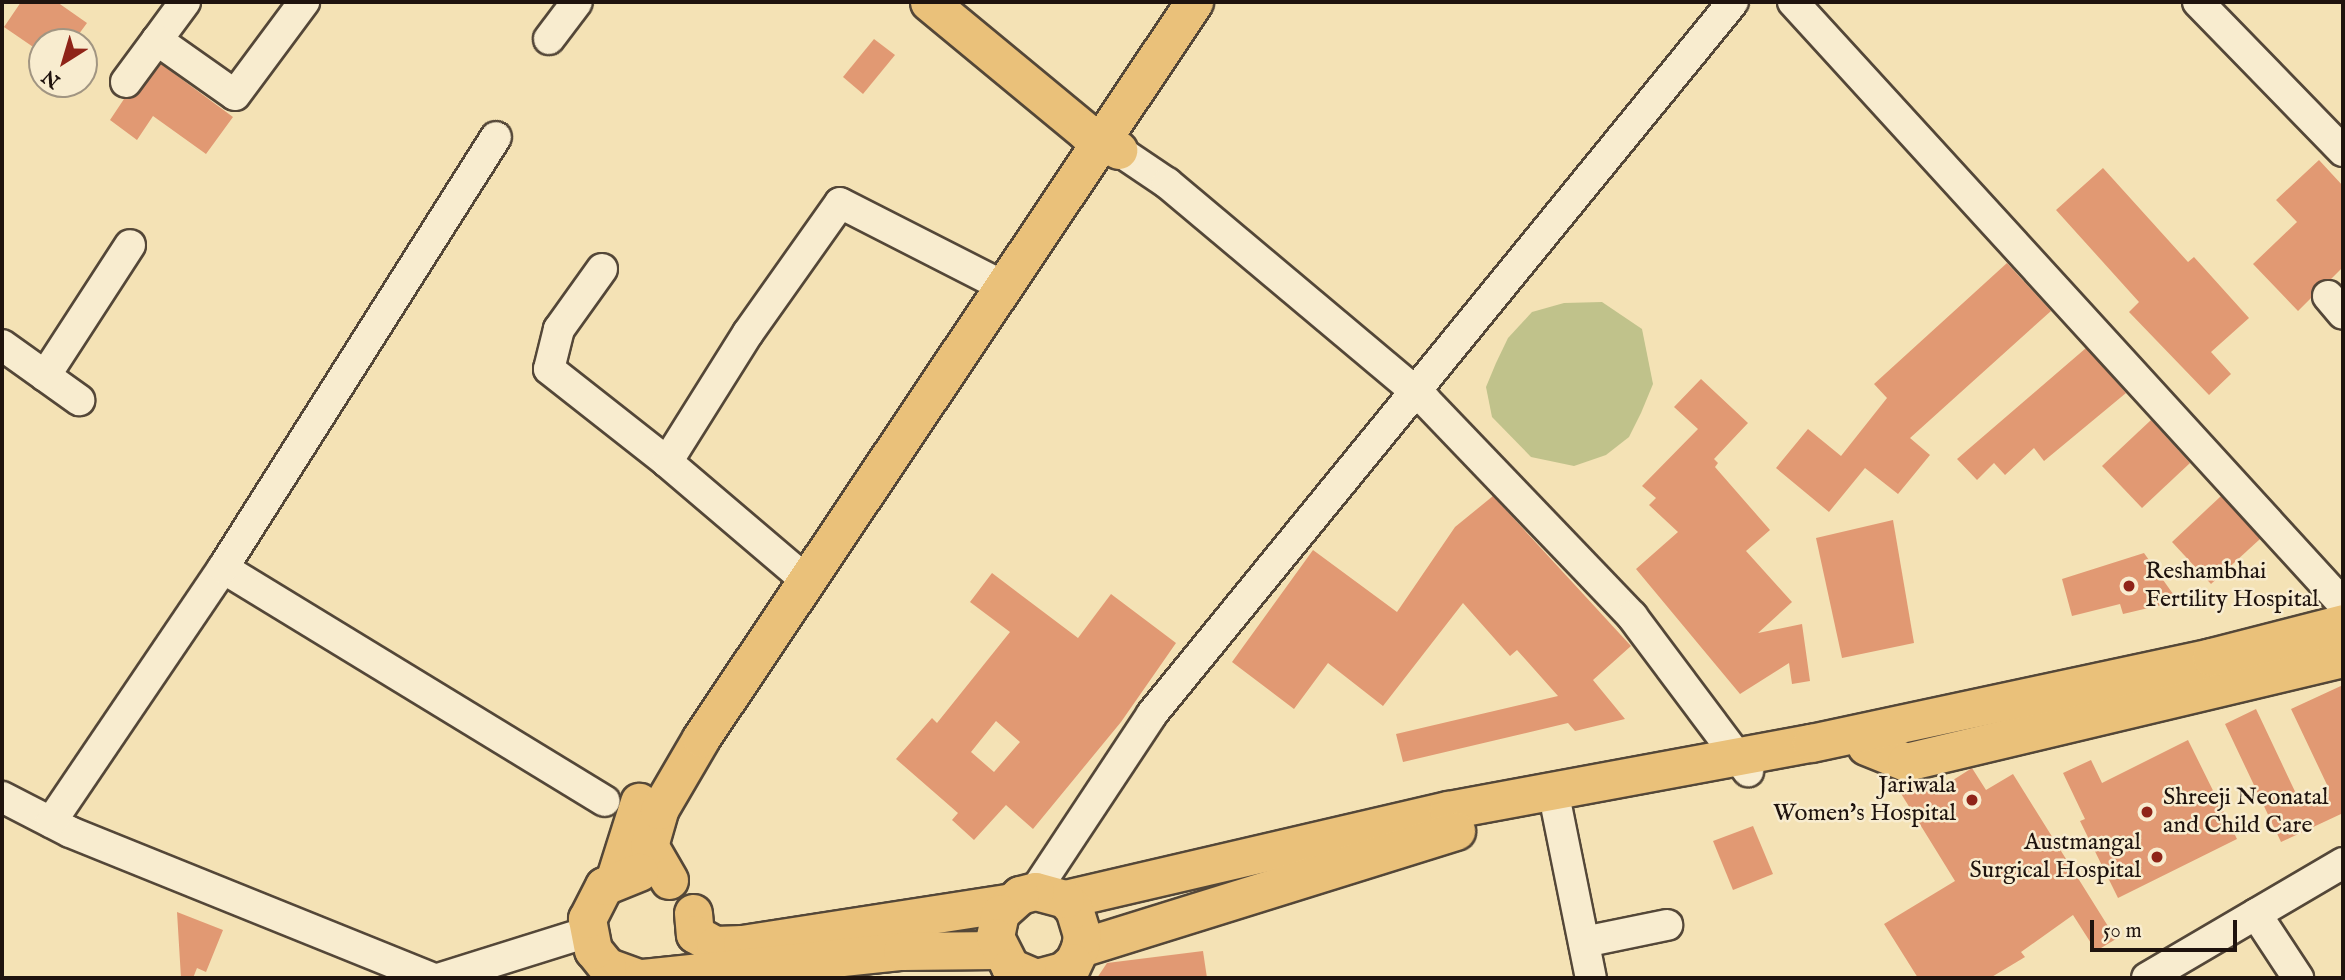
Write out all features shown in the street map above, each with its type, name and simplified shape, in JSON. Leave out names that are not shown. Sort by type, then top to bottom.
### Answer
[{"type":"main road","points":[[929,2],[1100,136]]},
{"type":"main road","points":[[949,2],[1100,136]]},
{"type":"main road","points":[[1172,2],[1100,136],[989,279],[639,801],[615,878],[593,901],[587,932],[593,950],[607,967],[646,977],[902,951],[1005,965],[1036,978],[1063,971],[1073,963],[1453,832],[1557,810],[1742,763],[2211,657],[2343,623]]},
{"type":"main road","points":[[1194,2],[1100,136],[666,798],[649,846],[670,880],[683,892],[693,913],[695,934],[715,945],[729,944],[1036,898],[1448,810],[1866,746],[2214,672],[2343,639]]},
{"type":"main road","points":[[1866,746],[1906,762],[2343,658]]},
{"type":"main road","points":[[615,878],[641,872],[670,880]]},
{"type":"main road","points":[[1036,898],[1080,921],[1073,963]]},
{"type":"main road","points":[[1005,965],[996,925],[1036,898]]},
{"type":"main road","points":[[646,977],[680,961],[690,946],[693,913]]},
{"type":"street","points":[[126,82],[184,2]]},
{"type":"street","points":[[157,40],[235,95],[304,2]]},
{"type":"street","points":[[549,39],[577,2]]},
{"type":"street","points":[[1036,898],[1152,714],[1732,2]]},
{"type":"street","points":[[1793,2],[2343,604]]},
{"type":"street","points":[[2198,2],[2343,151]]},
{"type":"street","points":[[1100,136],[1167,183],[1416,392],[1523,498],[1632,616],[1742,763]]},
{"type":"street","points":[[51,822],[223,568],[496,137]]},
{"type":"street","points":[[667,462],[748,333],[840,203],[989,279]]},
{"type":"street","points":[[45,376],[130,245]]},
{"type":"street","points":[[602,269],[559,329],[549,369],[667,462],[794,570]]},
{"type":"street","points":[[2,345],[79,400]]},
{"type":"street","points":[[223,568],[604,801]]},
{"type":"street","points":[[2,797],[51,822],[432,978]]},
{"type":"street","points":[[1557,810],[1591,978]]},
{"type":"street","points":[[2147,978],[2343,863]]},
{"type":"street","points":[[2256,914],[2298,978]]},
{"type":"street","points":[[1584,942],[1667,925]]},
{"type":"street","points":[[441,978],[587,932]]},
{"type":"green space","points":[[1602,302],[1642,329],[1653,384],[1641,413],[1629,437],[1606,455],[1574,466],[1531,457],[1492,417],[1486,387],[1496,363],[1508,338],[1532,312],[1564,303]]},
{"type":"building","points":[[21,2],[57,2],[87,23],[83,28],[28,28],[28,43],[4,27]]},
{"type":"building","points":[[874,39],[895,55],[863,94],[843,77]]},
{"type":"building","points":[[161,64],[233,117],[206,154],[153,116],[137,140],[110,120],[124,99],[140,92]]},
{"type":"building","points":[[2319,160],[2343,186],[2343,267],[2331,279],[2316,283],[2311,298],[2298,311],[2253,264],[2297,222],[2276,200]]},
{"type":"building","points":[[2103,168],[2188,262],[2194,257],[2249,318],[2211,352],[2231,374],[2209,395],[2129,312],[2139,302],[2056,210]]},
{"type":"building","points":[[2007,263],[2051,311],[1910,438],[1930,455],[1898,494],[1865,468],[1829,512],[1776,468],[1808,429],[1841,456],[1887,398],[1874,384]]},
{"type":"building","points":[[2086,348],[2126,393],[2044,461],[2034,448],[2005,475],[1994,463],[1977,480],[1957,459]]},
{"type":"building","points":[[1701,379],[1748,423],[1714,459],[1718,463],[1715,467],[1770,530],[1746,551],[1792,602],[1758,633],[1802,624],[1810,681],[1792,684],[1789,663],[1740,694],[1636,569],[1678,532],[1649,505],[1656,498],[1642,486],[1698,429],[1674,407]]},
{"type":"building","points":[[2151,420],[2190,463],[2142,508],[2102,466]]},
{"type":"building","points":[[1493,496],[1631,646],[1593,680],[1625,719],[1575,731],[1568,723],[1403,762],[1396,734],[1558,696],[1517,650],[1510,656],[1463,603],[1383,706],[1328,663],[1294,709],[1232,662],[1313,550],[1397,612],[1455,527]]},
{"type":"building","points":[[2221,496],[2260,539],[2211,584],[2172,542]]},
{"type":"building","points":[[1893,520],[1914,643],[1842,658],[1816,538]]},
{"type":"building","points":[[2144,553],[2178,601],[2123,614],[2120,604],[2072,616],[2062,579]]},
{"type":"building","points":[[992,573],[1078,638],[1111,594],[1176,643],[1121,722],[1033,829],[1006,805],[974,840],[952,820],[958,813],[896,759],[932,718],[937,723],[1010,632],[970,602]],"holes":[[[996,721],[1020,742],[994,772],[971,752]]]},
{"type":"building","points":[[2343,685],[2343,818],[2341,814],[2281,842],[2225,724],[2256,709],[2300,802],[2329,789],[2291,709]]},
{"type":"building","points":[[2188,740],[2237,839],[2118,898],[2080,821],[2085,819],[2063,773],[2091,760],[2102,783]]},
{"type":"building","points":[[1972,768],[1986,790],[2013,774],[2116,939],[2096,951],[2073,915],[2021,952],[2025,957],[1990,978],[1918,978],[1884,924],[1955,881],[1900,792],[1922,780],[1931,794]]},
{"type":"building","points":[[1753,826],[1773,874],[1733,890],[1713,841]]},
{"type":"building","points":[[177,912],[223,930],[206,972],[197,968],[193,978],[181,978]]},
{"type":"building","points":[[1203,951],[1207,978],[1097,978],[1107,963]]},
{"type":"place","name":"Reshambhai Fertility Hospital","points":[[2129,586]]},
{"type":"place","name":"Jariwala Women's Hospital","points":[[1972,800]]},
{"type":"place","name":"Shreeji Neonatal and Child Care","points":[[2147,812]]},
{"type":"place","name":"Austmangal Surgical Hospital","points":[[2157,857]]}]
